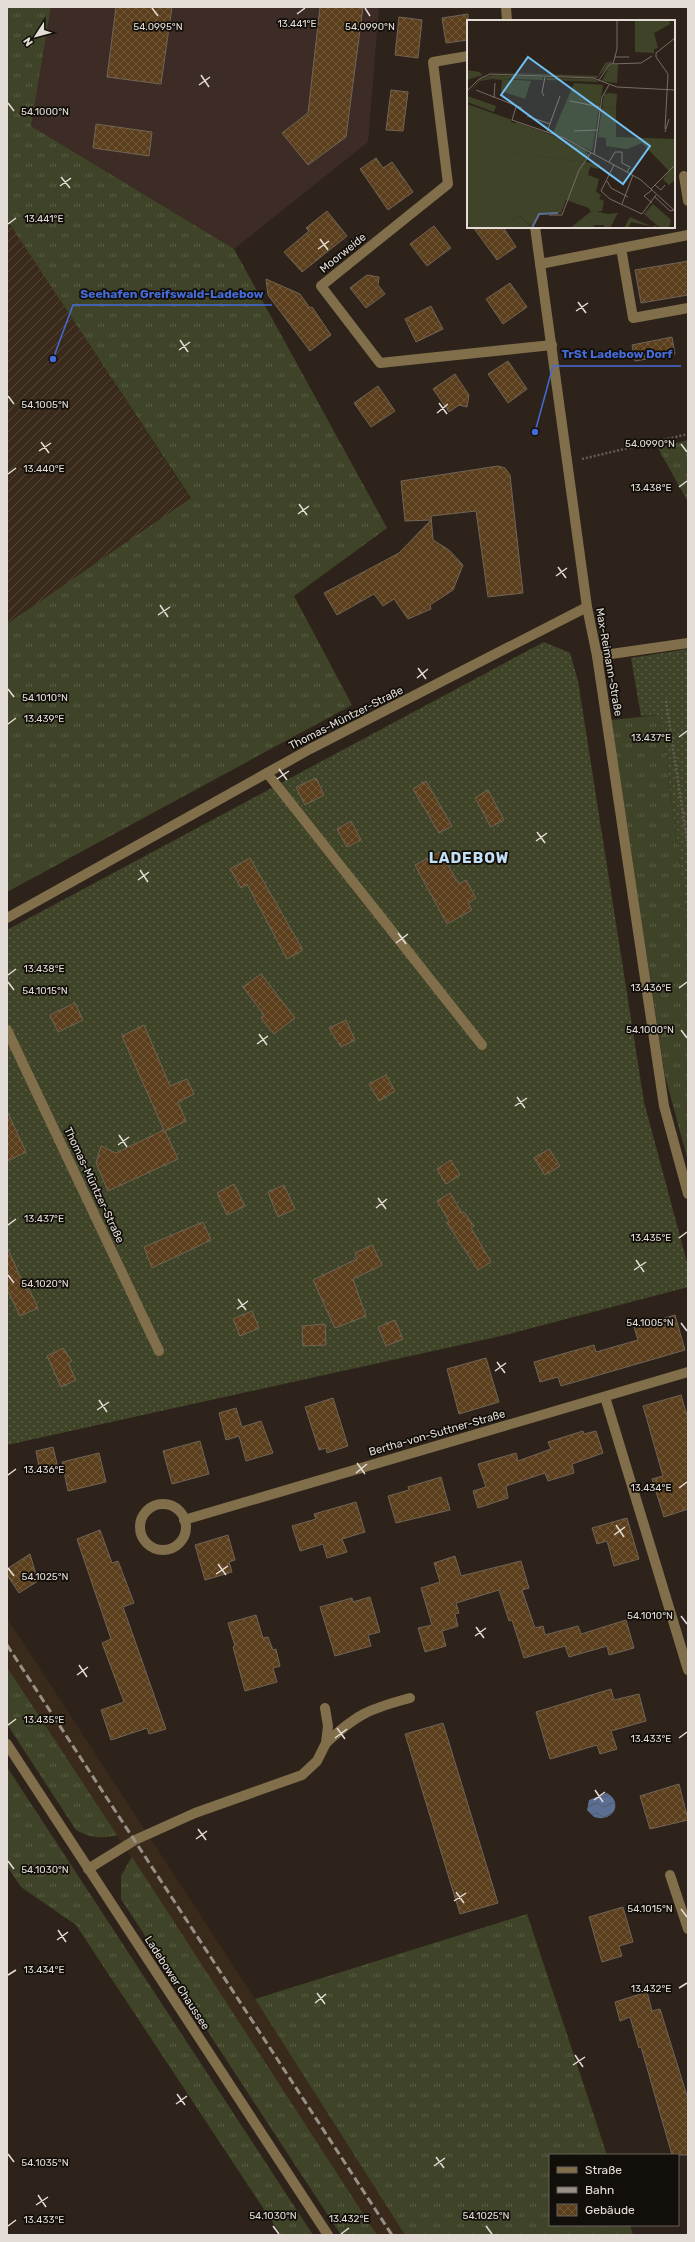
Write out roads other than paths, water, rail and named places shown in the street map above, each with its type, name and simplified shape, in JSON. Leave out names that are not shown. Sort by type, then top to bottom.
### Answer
[{"type":"street","points":[[506,7],[507,20]]},
{"type":"street","name":"Moorweide","points":[[467,56],[433,62],[448,184],[321,286],[380,363],[552,345]]},
{"type":"street","points":[[684,176],[688,201]]},
{"type":"street","name":"Max-Reimann-Straße","points":[[535,228],[587,607],[597,656],[664,1106],[688,1194]]},
{"type":"street","points":[[540,264],[688,235]]},
{"type":"street","points":[[621,248],[633,318],[688,308]]},
{"type":"street","name":"Thomas-Müntzer-Straße","points":[[7,918],[267,774],[587,607]]},
{"type":"street","points":[[597,656],[688,643]]},
{"type":"street","points":[[267,774],[482,1045]]},
{"type":"street","name":"Thomas-Müntzer-Straße","points":[[7,1030],[159,1351]]},
{"type":"street","name":"Bertha-von-Suttner-Straße","points":[[184,1520],[688,1372]]},
{"type":"street","points":[[605,1397],[688,1670]]},
{"type":"street","points":[[167,1505],[174,1508],[184,1520],[184,1535],[174,1547],[159,1550],[146,1543],[142,1537],[140,1523],[147,1510],[152,1506],[167,1505]]},
{"type":"street","points":[[326,1743],[350,1721],[372,1709],[410,1698]]},
{"type":"street","points":[[88,1869],[136,1840],[195,1813],[302,1775],[317,1761],[326,1743],[328,1726],[325,1708]]},
{"type":"street","name":"Ladebower Chaussee","points":[[7,1744],[328,2235]]},
{"type":"street","points":[[670,1875],[688,1929]]},
{"type":"water","points":[[607,1793],[615,1802],[614,1811],[606,1817],[594,1817],[587,1810],[589,1800]]},
{"type":"railway","points":[[7,1645],[392,2235]]},
{"type":"place","name":"Seehafen Greifswald-Ladebow","points":[[53,359]]},
{"type":"place","name":"TrSt Ladebow Dorf","points":[[535,432]]},
{"type":"district","name":"LADEBOW","points":[[469,858]]}]
